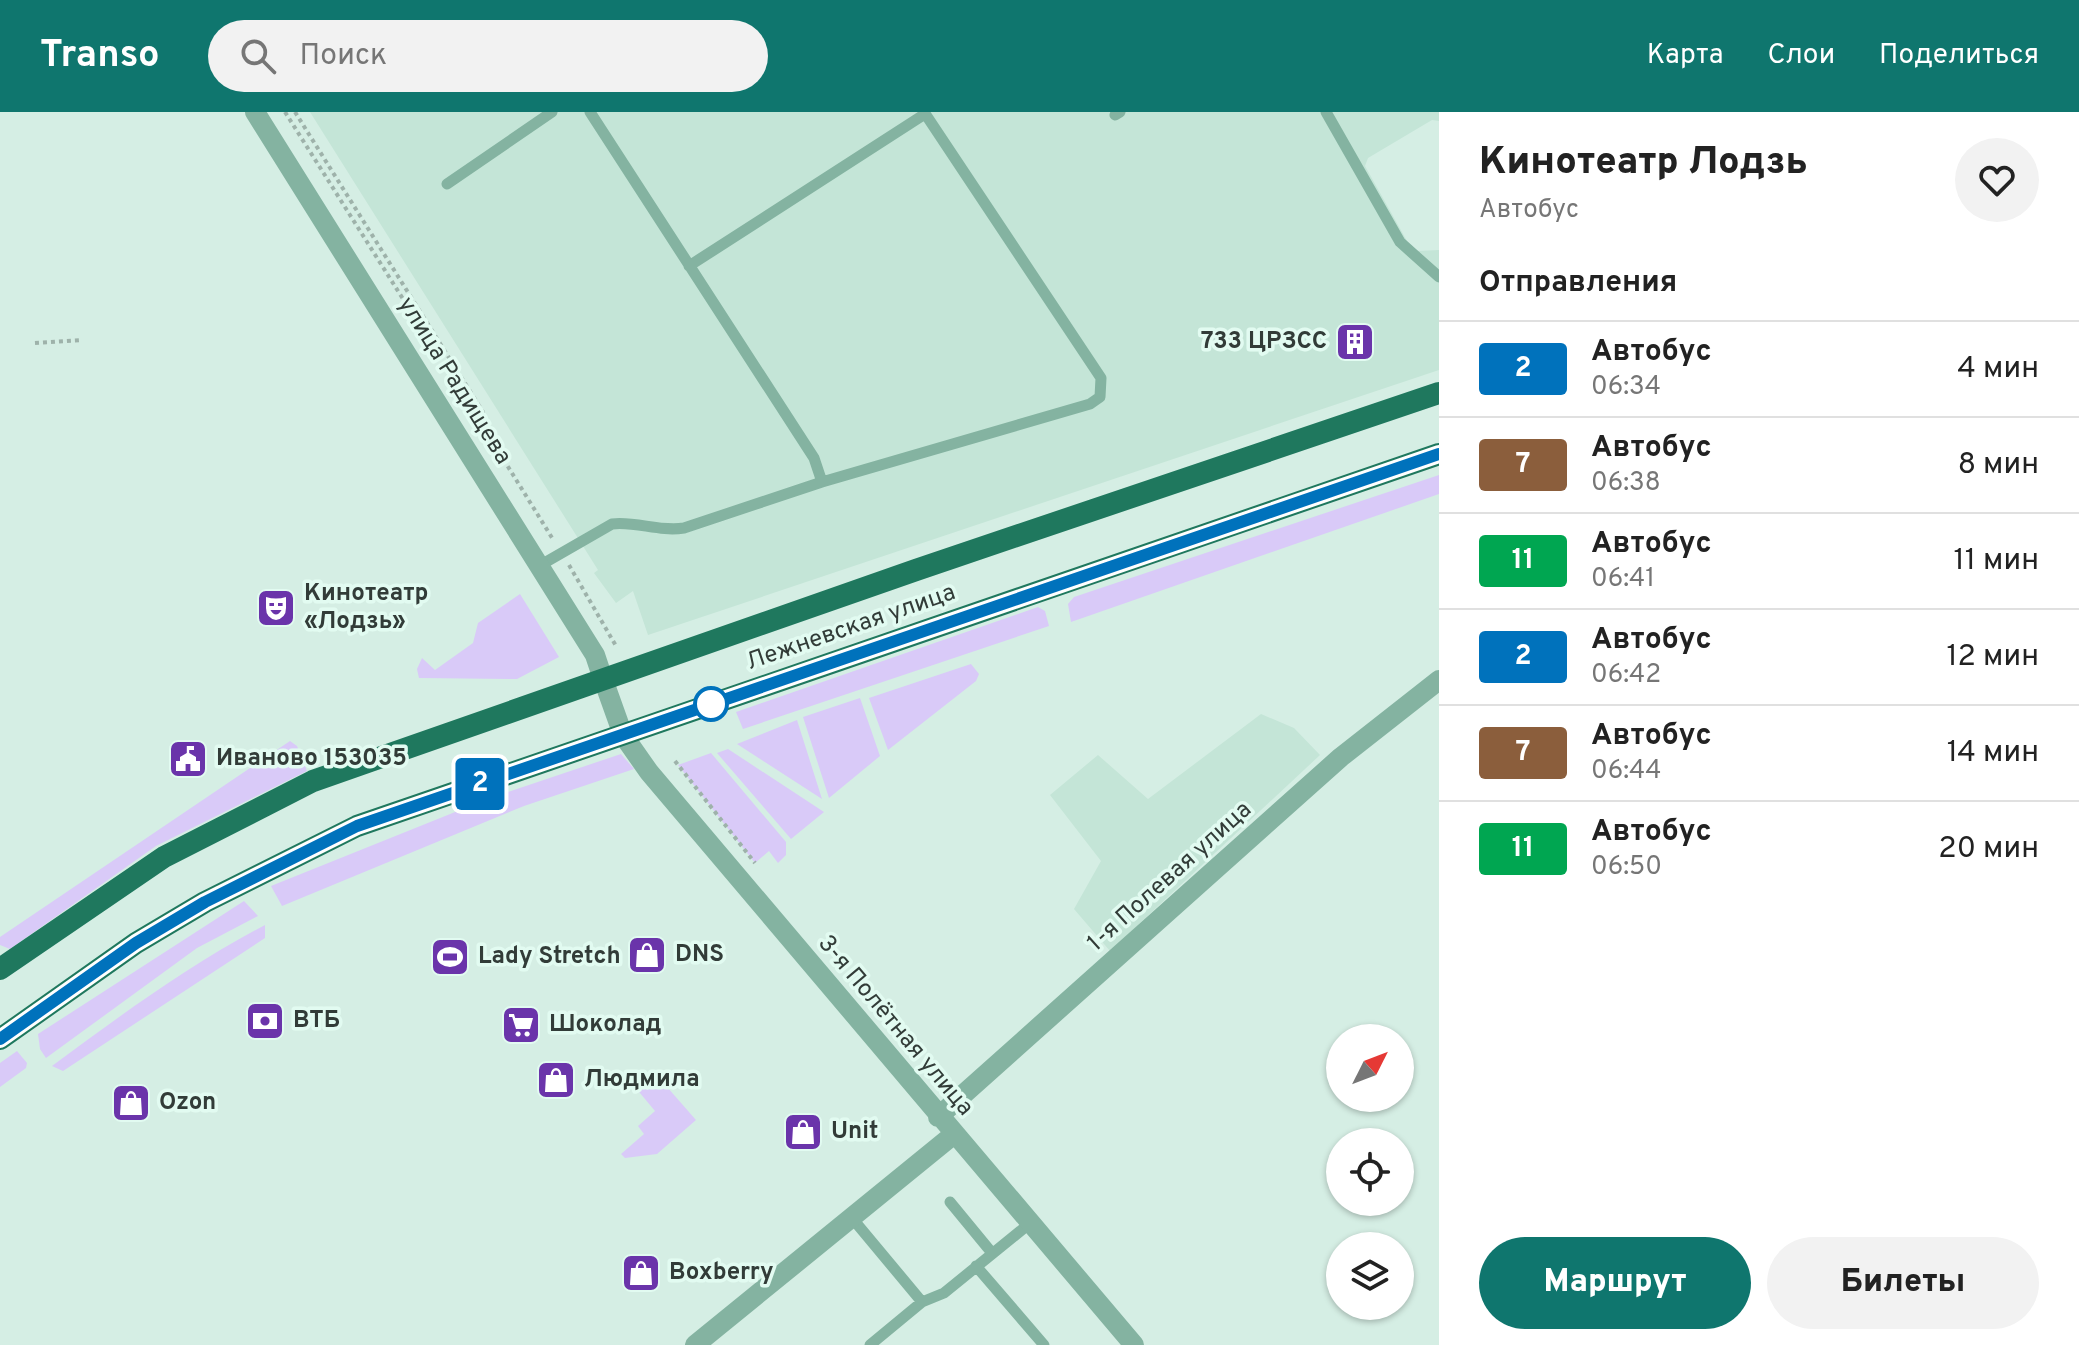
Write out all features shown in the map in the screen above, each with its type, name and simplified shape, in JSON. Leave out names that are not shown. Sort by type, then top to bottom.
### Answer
[{"type":"highway","name":"Лежневская улица","points":[[0,969],[164,857],[313,781],[1439,393]]},
{"type":"highway","name":"Лежневская улица","points":[[0,1039],[136,943],[301,851],[357,826],[1439,454]]},
{"type":"street","name":"улица Радищева","points":[[255,112],[595,655],[603,679]]},
{"type":"street","name":"3-я Полётная улица","points":[[603,679],[623,735],[649,772],[953,1135],[1134,1345]]},
{"type":"street","name":"1-я Полевая улица","points":[[938,1117],[1341,757],[1439,680]]},
{"type":"street","points":[[695,1345],[953,1135]]},
{"type":"lane","points":[[447,184],[552,112]]},
{"type":"lane","points":[[590,112],[814,458],[822,482]]},
{"type":"lane","points":[[1326,112],[1400,242],[1439,277]]},
{"type":"lane","points":[[539,566],[612,524],[625,522],[670,530],[684,528],[822,482],[1090,404],[1103,391],[1101,378],[924,113],[689,266]]},
{"type":"lane","points":[[950,1202],[992,1253]]},
{"type":"lane","points":[[852,1218],[922,1302]]},
{"type":"lane","points":[[870,1345],[922,1302],[944,1293],[1029,1224]]},
{"type":"lane","points":[[976,1266],[1044,1345]]},
{"type":"path","points":[[285,112],[561,552],[616,646]]},
{"type":"path","points":[[295,112],[483,412],[481,423]]},
{"type":"path","points":[[35,343],[81,340]]},
{"type":"shaded area","points":[[310,112],[1439,112],[1439,121],[1432,120],[1368,158],[1365,166],[1407,241],[1417,251],[1439,250],[1439,370],[648,635],[633,591],[616,603],[594,573],[598,570]]},
{"type":"shaded area","points":[[1439,475],[1439,494],[1071,622],[1068,604],[1074,597]]},
{"type":"shaded area","points":[[520,594],[559,657],[517,679],[419,678],[417,669],[422,658],[435,670],[473,643],[478,623]]},
{"type":"shaded area","points":[[1038,607],[1045,611],[1049,626],[743,729],[736,712]]},
{"type":"shaded area","points":[[971,664],[979,674],[976,681],[888,750],[869,698]]},
{"type":"shaded area","points":[[860,698],[880,756],[829,798],[803,717]]},
{"type":"shaded area","points":[[1261,714],[1294,728],[1320,755],[1110,951],[1074,909],[1101,861],[1050,795],[1098,755],[1148,799]]},
{"type":"shaded area","points":[[797,720],[822,799],[737,744]]},
{"type":"shaded area","points":[[290,741],[297,746],[307,771],[156,846],[10,949],[0,945],[0,937]]},
{"type":"shaded area","points":[[728,749],[824,812],[791,839],[717,753]]},
{"type":"shaded area","points":[[711,753],[786,842],[786,855],[778,863],[769,851],[755,863],[678,765]]},
{"type":"shaded area","points":[[621,754],[634,769],[524,806],[282,906],[271,886],[490,798]]},
{"type":"shaded area","points":[[244,901],[258,916],[197,948],[46,1058],[40,1049],[38,1034]]},
{"type":"shaded area","points":[[265,925],[265,938],[63,1071],[52,1066],[182,974]]},
{"type":"shaded area","points":[[17,1051],[27,1063],[26,1068],[0,1087],[0,1063]]},
{"type":"shaded area","points":[[653,1071],[696,1120],[657,1154],[625,1158],[621,1154],[644,1134],[638,1126],[655,1111],[635,1087]]},
{"type":"bus line","name":"2","points":[[0,1039],[136,943],[248,878],[357,826],[1439,454]]},
{"type":"place","name":"733 ЦРЗСС","points":[[1355,342]]},
{"type":"place","name":"Кинотеатр «Лодзь»","points":[[276,608]]},
{"type":"place","name":"Иваново 153035","points":[[188,759]]},
{"type":"place","name":"DNS","points":[[647,955]]},
{"type":"place","name":"Lady Stretch","points":[[450,957]]},
{"type":"place","name":"ВТБ","points":[[265,1021]]},
{"type":"place","name":"Шоколад","points":[[521,1025]]},
{"type":"place","name":"Людмила","points":[[556,1080]]},
{"type":"place","name":"Ozon","points":[[131,1103]]},
{"type":"place","name":"Unit","points":[[803,1132]]},
{"type":"place","name":"Boxberry","points":[[641,1273]]}]
